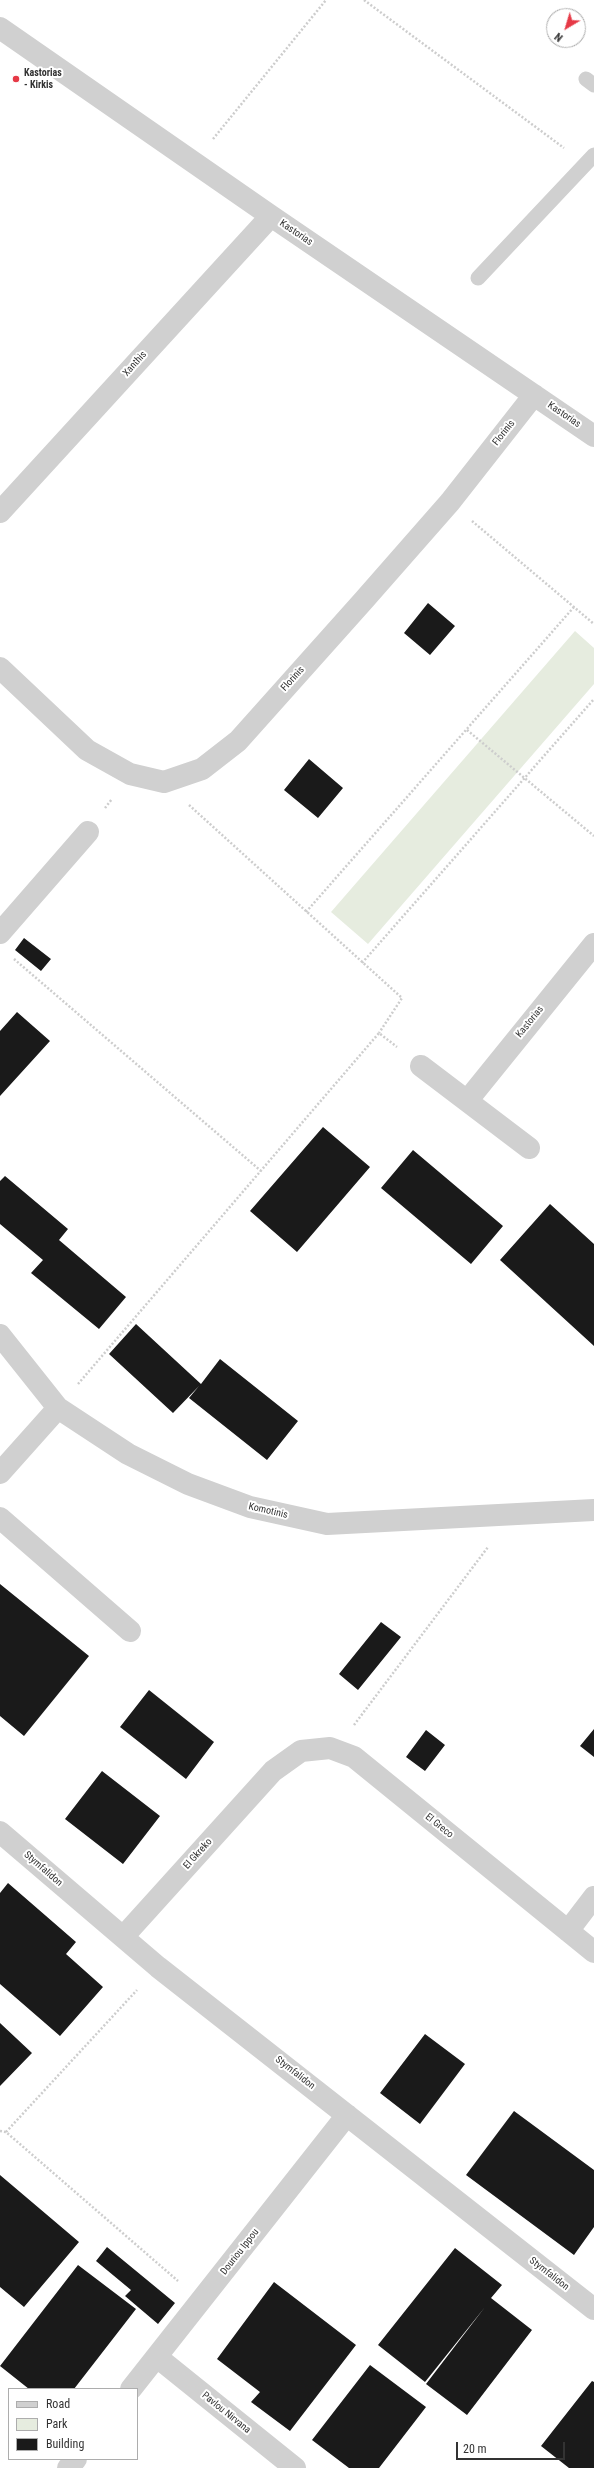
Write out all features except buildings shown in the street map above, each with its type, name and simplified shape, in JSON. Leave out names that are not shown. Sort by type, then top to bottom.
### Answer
[{"type":"street","name":"Kastorias","points":[[0,28],[271,216],[594,436]]},
{"type":"street","name":"Xanthis","points":[[0,512],[271,216]]},
{"type":"street","name":"Florinis","points":[[164,782],[202,769],[238,741],[450,502],[534,395]]},
{"type":"street","points":[[0,668],[87,750],[130,774],[164,782]]},
{"type":"street","points":[[0,933],[88,832]]},
{"type":"street","name":"Kastorias","points":[[466,1101],[594,944]]},
{"type":"street","points":[[421,1066],[529,1148]]},
{"type":"street","name":"Komotinis","points":[[0,1335],[58,1408],[128,1454],[188,1484],[250,1507],[327,1524],[594,1510]]},
{"type":"street","points":[[0,1473],[58,1408]]},
{"type":"street","points":[[0,1518],[130,1631]]},
{"type":"street","name":"El Greco","points":[[273,1771],[301,1751],[330,1748],[354,1757],[594,1952]]},
{"type":"street","name":"El Gkreko","points":[[123,1937],[273,1771]]},
{"type":"street","name":"Stymfalidon","points":[[0,1832],[158,1967],[594,2309]]},
{"type":"street","points":[[568,1931],[594,1897]]},
{"type":"street","name":"Douriou Ippou","points":[[132,2388],[202,2301],[347,2115]]},
{"type":"street","name":"Pavlou Nirvana","points":[[157,2357],[295,2468]]},
{"type":"street","points":[[68,2468],[75,2460]]},
{"type":"lane","points":[[478,278],[590,160]]},
{"type":"path","points":[[193,162],[326,0]]},
{"type":"path","points":[[364,0],[590,160]]},
{"type":"path","points":[[450,502],[594,624]]},
{"type":"path","points":[[306,912],[574,607]]},
{"type":"path","points":[[362,962],[594,699]]},
{"type":"path","points":[[467,730],[594,836]]},
{"type":"path","points":[[88,832],[130,774]]},
{"type":"path","points":[[58,1408],[379,1033],[402,998],[164,782]]},
{"type":"path","points":[[12,956],[261,1170]]},
{"type":"path","points":[[379,1033],[421,1066]]},
{"type":"path","points":[[336,1750],[512,1514]]},
{"type":"path","points":[[6,2132],[158,1967]]},
{"type":"path","points":[[0,2132],[6,2132],[202,2301]]},
{"type":"green space","points":[[575,631],[594,648],[594,684],[368,944],[331,912]]},
{"type":"place","name":"Kastorias - Kirkis","points":[[16,79]]}]
